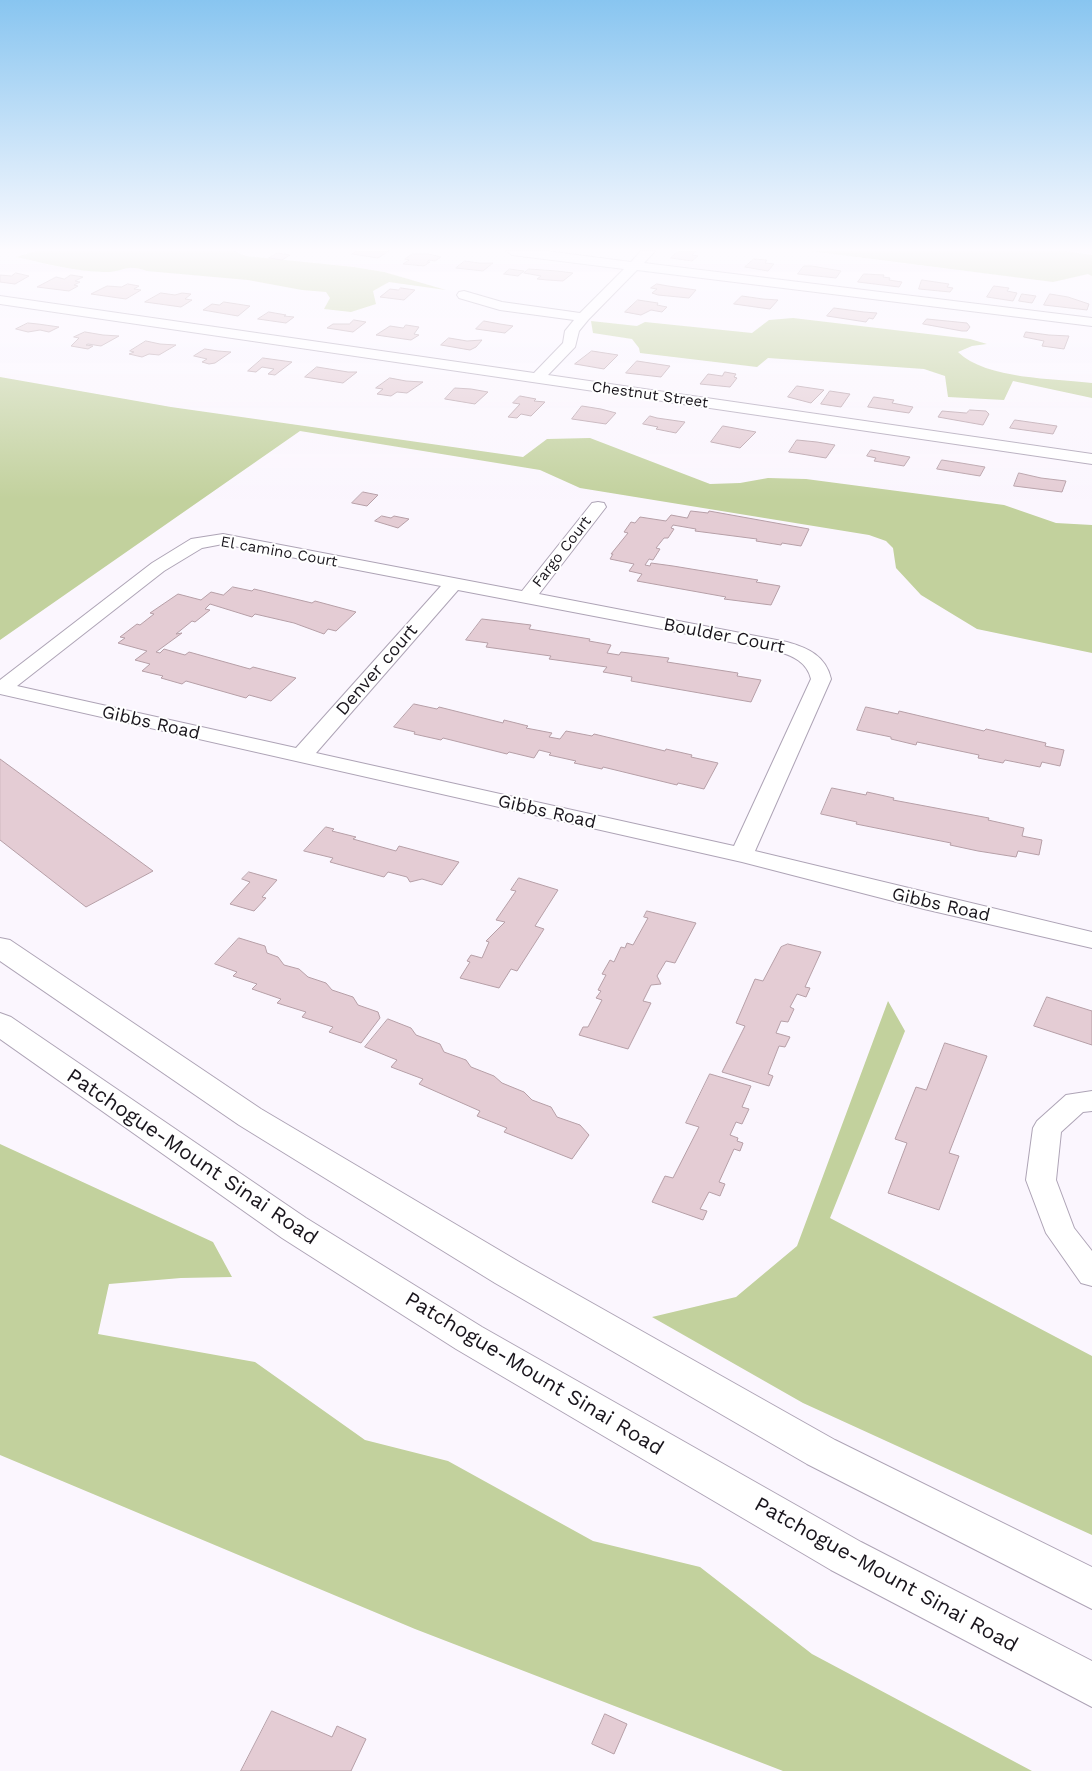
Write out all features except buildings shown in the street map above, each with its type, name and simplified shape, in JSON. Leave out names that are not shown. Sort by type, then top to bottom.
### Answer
[{"type":"highway","points":[[0,947],[250,1117],[508,1273],[821,1452],[1092,1589]]},
{"type":"highway","name":"Patchogue-Mount Sinai Road","points":[[0,1024],[294,1228],[469,1338],[846,1556],[1092,1685]]},
{"type":"street","name":"Chestnut Street","points":[[229,334],[1092,459]]},
{"type":"street","points":[[537,379],[570,344],[572,334]]},
{"type":"street","name":"Fargo Court","points":[[526,598],[598,507]]},
{"type":"street","name":"El camino Court","points":[[1,688],[158,567],[197,543],[223,539],[453,584]]},
{"type":"street","name":"Boulder Court","points":[[453,584],[780,646],[800,652],[817,666],[821,680],[818,689],[742,855]]},
{"type":"street","name":"Denver court","points":[[301,756],[453,584]]},
{"type":"street","name":"Gibbs Road","points":[[1,688],[742,855],[924,901],[1092,940]]},
{"type":"street","points":[[1092,1101],[1076,1102],[1047,1128],[1041,1180],[1061,1233],[1092,1274]]},
{"type":"green space","points":[[597,334],[925,334],[970,339],[987,344],[972,346],[958,352],[971,361],[1003,373],[1092,383],[1092,398],[1013,381],[1004,400],[948,397],[945,376],[924,369],[768,358],[757,367],[640,353],[639,348],[632,339]]},
{"type":"green space","points":[[0,377],[171,407],[523,457],[547,439],[590,438],[710,484],[740,483],[768,478],[806,479],[1004,505],[1056,523],[1092,525],[1092,653],[977,629],[921,595],[896,568],[893,548],[886,541],[869,535],[580,488],[540,470],[300,431],[0,640]]},
{"type":"green space","points":[[888,1001],[905,1031],[830,1218],[1092,1356],[1092,1535],[803,1403],[652,1317],[736,1297],[797,1246]]},
{"type":"green space","points":[[0,1144],[213,1242],[232,1277],[181,1278],[109,1284],[98,1334],[255,1362],[365,1440],[448,1461],[593,1541],[700,1567],[812,1654],[1032,1771],[783,1771],[415,1629],[0,1455]]}]
